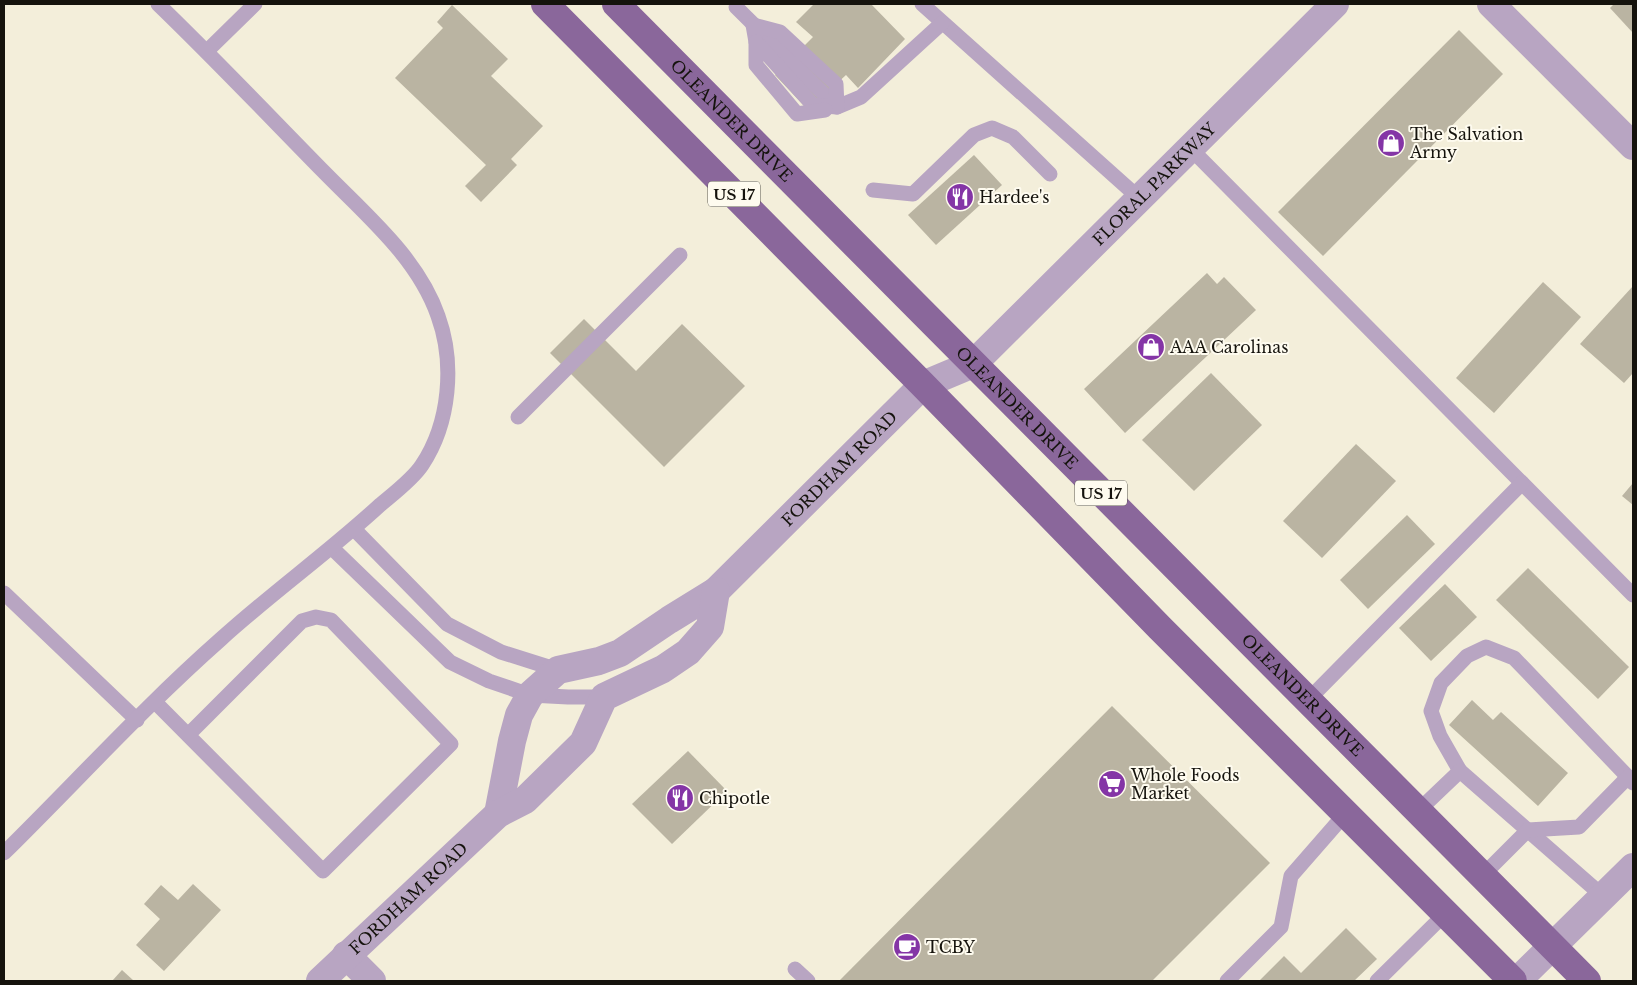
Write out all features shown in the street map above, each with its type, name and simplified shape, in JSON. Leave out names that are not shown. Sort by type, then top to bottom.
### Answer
[{"type":"main road","name":"US 17","points":[[544,4],[923,385],[1160,628],[1513,981]]},
{"type":"main road","name":"OLEANDER DRIVE","points":[[616,4],[1587,981]]},
{"type":"street","name":"FLORAL PARKWAY","points":[[973,364],[1334,4]]},
{"type":"street","points":[[1491,4],[1633,146]]},
{"type":"street","name":"FORDHAM ROAD","points":[[558,670],[599,661],[620,653],[716,591],[923,385],[973,364]]},
{"type":"street","points":[[604,697],[663,669],[688,652],[710,627],[716,591]]},
{"type":"street","points":[[498,814],[519,715],[530,696],[558,670]]},
{"type":"street","name":"FORDHAM ROAD","points":[[320,981],[498,814],[525,800],[583,743],[604,697]]},
{"type":"street","points":[[1517,981],[1554,947],[1633,867]]},
{"type":"street","points":[[346,955],[372,981]]},
{"type":"lane","points":[[4,853],[136,720],[222,638],[332,548],[421,468],[435,442],[448,390],[447,356],[439,316],[424,285],[407,260],[207,51],[158,4]]},
{"type":"lane","points":[[207,51],[255,4]]},
{"type":"lane","points":[[922,4],[1139,198]]},
{"type":"lane","points":[[736,7],[836,107]]},
{"type":"lane","points":[[754,25],[756,42],[814,105],[836,107],[861,97],[942,23]]},
{"type":"lane","points":[[873,190],[913,194],[974,135],[992,128],[1013,137],[1050,174]]},
{"type":"lane","points":[[1190,148],[1633,595]]},
{"type":"lane","points":[[518,417],[680,255]]},
{"type":"lane","points":[[1308,700],[1522,483]]},
{"type":"lane","points":[[354,529],[447,624],[502,652],[558,670]]},
{"type":"lane","points":[[332,548],[450,662],[489,681],[530,696],[604,697]]},
{"type":"lane","points":[[4,593],[136,720]]},
{"type":"lane","points":[[155,702],[323,871],[451,744],[331,620],[316,616],[302,621],[188,734]]},
{"type":"lane","points":[[1482,876],[1528,830],[1579,827],[1630,780],[1514,658],[1486,646],[1467,656],[1441,683],[1432,710],[1440,736],[1460,770],[1528,830],[1604,897]]},
{"type":"lane","points":[[1418,810],[1460,770]]},
{"type":"lane","points":[[1227,981],[1281,927],[1290,876],[1346,813]]},
{"type":"lane","points":[[1377,981],[1446,914]]},
{"type":"lane","points":[[795,969],[808,981]]},
{"type":"building","points":[[814,4],[871,4],[905,39],[858,88],[846,75],[808,110],[775,75],[813,37],[796,22]]},
{"type":"building","points":[[1614,4],[1633,4],[1633,33],[1610,8]]},
{"type":"building","points":[[452,5],[508,59],[491,76],[543,126],[511,159],[517,165],[481,202],[465,186],[486,165],[395,78],[443,28],[437,22]]},
{"type":"building","name":"The Salvation Army","points":[[1459,30],[1503,74],[1323,256],[1278,212]]},
{"type":"building","points":[[974,155],[1002,185],[936,245],[908,215]]},
{"type":"building","points":[[1207,273],[1217,284],[1224,277],[1256,310],[1125,433],[1084,389]]},
{"type":"building","points":[[1543,282],[1581,317],[1494,413],[1456,378]]},
{"type":"building","points":[[1633,286],[1633,373],[1624,383],[1580,344]]},
{"type":"building","points":[[584,319],[636,371],[682,324],[745,386],[664,467],[550,353]]},
{"type":"building","points":[[1211,373],[1262,425],[1194,491],[1142,440]]},
{"type":"building","points":[[1356,444],[1396,481],[1322,558],[1283,521]]},
{"type":"building","points":[[1633,483],[1633,505],[1622,496]]},
{"type":"building","points":[[1407,515],[1435,544],[1368,609],[1340,580]]},
{"type":"building","points":[[1528,568],[1629,667],[1598,699],[1496,600]]},
{"type":"building","points":[[1445,584],[1477,617],[1431,661],[1399,628]]},
{"type":"building","points":[[1472,700],[1493,720],[1501,712],[1568,773],[1538,806],[1449,725]]},
{"type":"building","name":"Whole Foods Market","points":[[1112,706],[1270,863],[1152,981],[839,981]]},
{"type":"building","name":"Chipotle","points":[[688,751],[727,791],[672,844],[632,804]]},
{"type":"building","points":[[193,884],[221,910],[164,971],[136,945],[160,919],[144,904],[161,885],[178,900]]},
{"type":"building","points":[[1346,928],[1377,959],[1354,981],[1259,981],[1284,956],[1301,973]]},
{"type":"building","points":[[122,970],[134,981],[112,981]]},
{"type":"place","name":"The Salvation Army","points":[[1391,143]]},
{"type":"place","name":"Hardee's","points":[[960,197]]},
{"type":"place","name":"AAA Carolinas","points":[[1151,347]]},
{"type":"place","name":"Whole Foods Market","points":[[1112,784]]},
{"type":"place","name":"Chipotle","points":[[680,798]]},
{"type":"place","name":"TCBY","points":[[907,947]]}]
